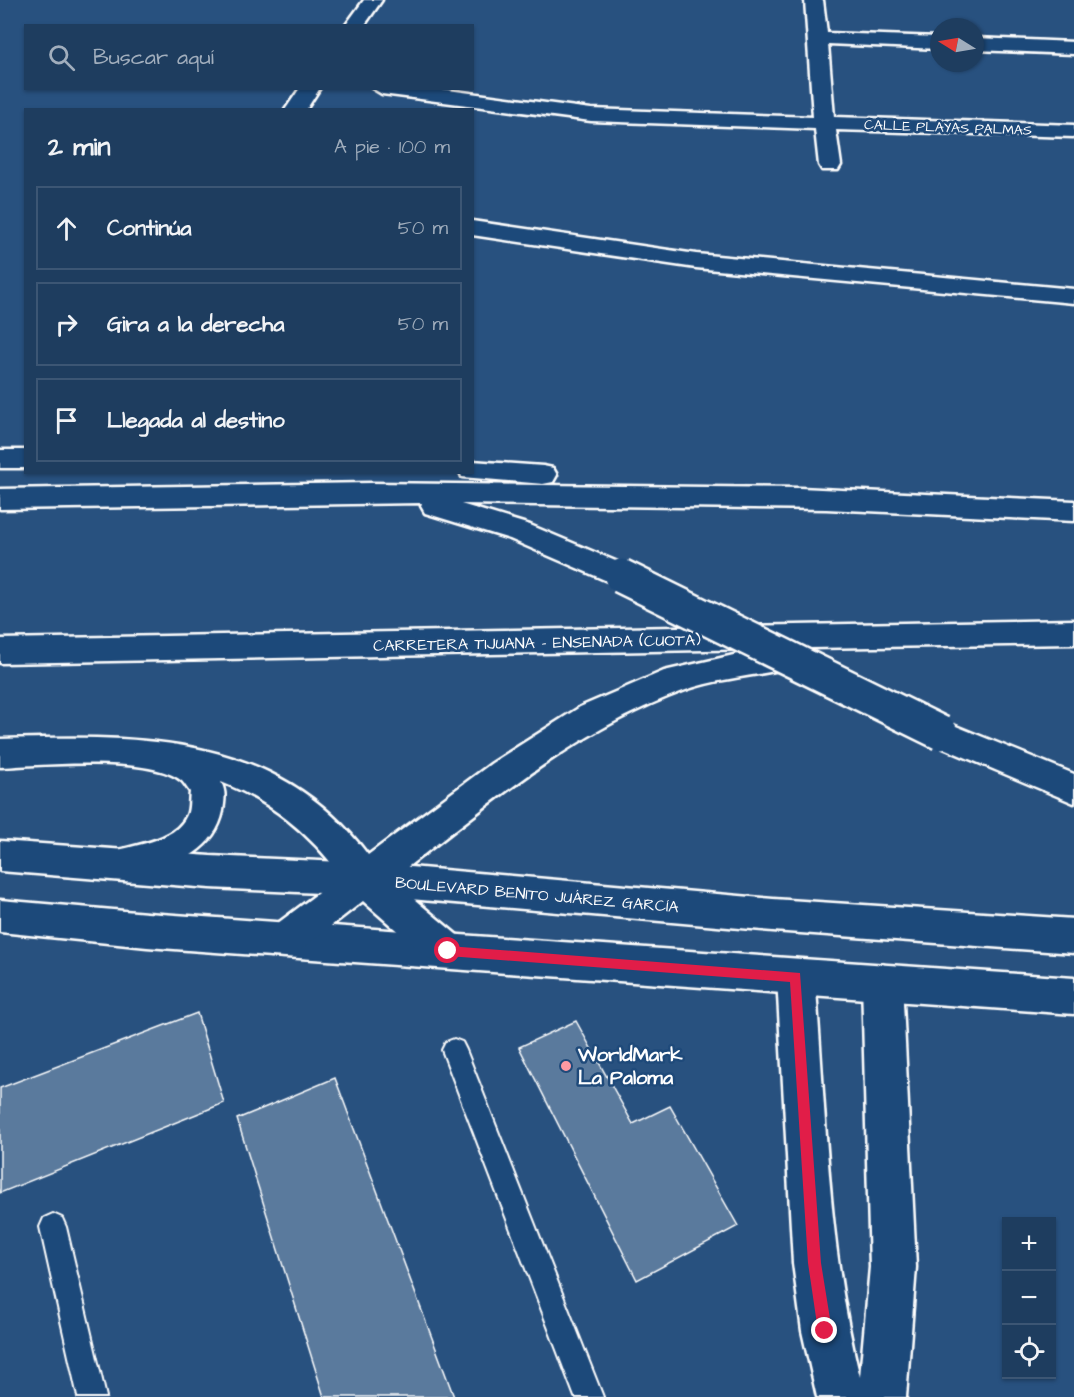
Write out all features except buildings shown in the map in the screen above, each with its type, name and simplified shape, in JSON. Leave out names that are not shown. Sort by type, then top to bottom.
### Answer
[{"type":"main road","points":[[355,24],[373,0]]},
{"type":"main road","points":[[814,0],[819,39],[823,124],[830,165]]},
{"type":"main road","points":[[819,39],[930,43]]},
{"type":"main road","points":[[984,44],[1074,48]]},
{"type":"main road","points":[[296,108],[309,90]]},
{"type":"main road","name":"CALLE PLAYAS PALMAS","points":[[397,90],[591,115],[1074,131]]},
{"type":"main road","points":[[474,228],[696,261],[1074,296]]},
{"type":"main road","points":[[0,459],[24,459]]},
{"type":"main road","points":[[474,470],[598,478],[823,500]]},
{"type":"main road","points":[[371,494],[435,506],[496,523],[621,576],[941,733],[1074,789]]},
{"type":"main road","points":[[0,499],[371,494],[823,500],[1074,511]]},
{"type":"main road","name":"CARRETERA TIJUANA - ENSENADA (CUOTA)","points":[[0,651],[1074,632]]},
{"type":"main road","points":[[286,938],[504,773],[592,717],[634,696],[676,680],[727,667],[888,637]]},
{"type":"main road","points":[[120,864],[166,853],[198,830],[206,814],[208,796],[204,781],[195,769],[138,752]]},
{"type":"main road","points":[[0,753],[138,752],[169,754],[225,766],[260,782],[291,800],[340,847],[365,879],[448,951]]},
{"type":"main road","name":"BOULEVARD BENITO JUÁREZ GARCÍA","points":[[0,856],[210,872],[365,879],[773,915],[1074,936]]},
{"type":"main road","points":[[0,916],[1074,996]]},
{"type":"main road","points":[[796,977],[814,1263],[825,1331],[868,1395]]},
{"type":"main road","points":[[868,1395],[893,1267],[882,982]]},
{"type":"lane","points":[[454,1050],[589,1397]]},
{"type":"lane","points":[[53,1227],[93,1397]]},
{"type":"place","name":"WorldMark La Paloma","points":[[566,1066]]},
{"type":"route","points":[[448,951],[796,977],[814,1263],[825,1331]]}]
